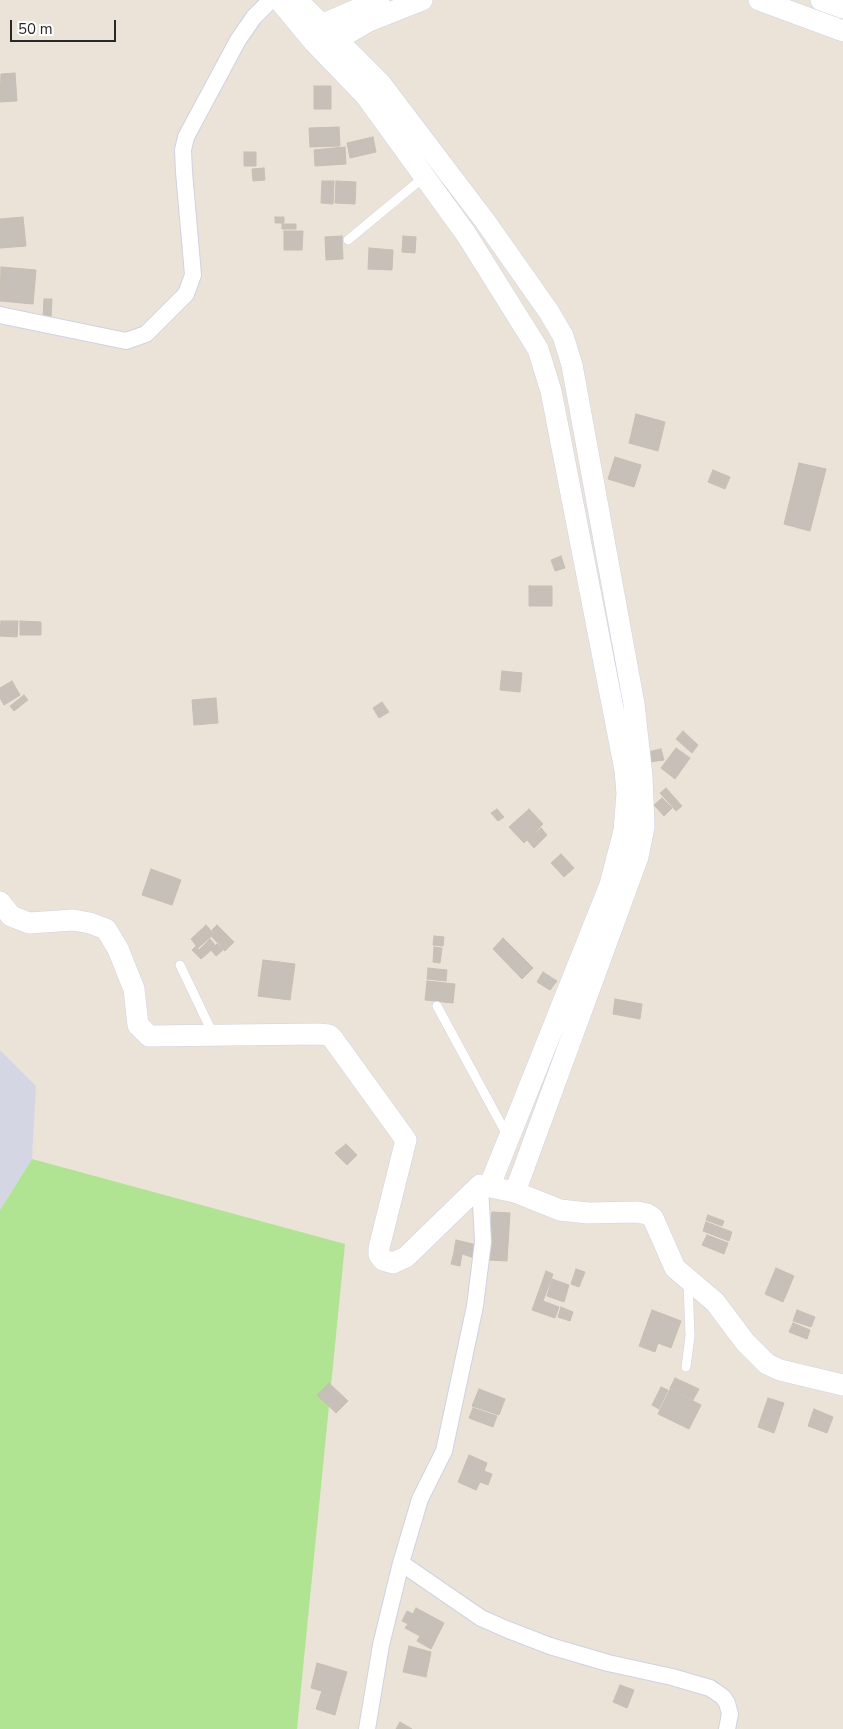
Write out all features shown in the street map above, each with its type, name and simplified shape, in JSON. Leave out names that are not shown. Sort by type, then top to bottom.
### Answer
[{"type":"street","points":[[0,315],[126,341],[146,334],[186,294],[193,275],[184,172],[183,150],[186,137],[238,40],[254,17],[271,0]]},
{"type":"street","points":[[0,902],[11,916],[29,923],[73,920],[90,923],[106,929],[134,989],[138,1025],[144,1033],[156,1037],[329,1035],[406,1140],[378,1248],[379,1255],[383,1260],[393,1263],[406,1257],[485,1185],[510,1139],[610,885],[621,846],[627,793],[613,705],[600,652],[544,363],[524,324],[466,234],[366,96],[314,42],[279,0]]},
{"type":"street","points":[[298,0],[381,84],[485,221],[550,312],[563,336],[572,364],[634,704],[644,814],[638,857],[515,1192]]},
{"type":"street","points":[[321,25],[379,0]]},
{"type":"street","points":[[336,40],[369,21],[422,0]]},
{"type":"street","points":[[758,0],[843,31]]},
{"type":"street","points":[[821,0],[843,8]]},
{"type":"street","points":[[466,234],[485,221]]},
{"type":"street","points":[[485,1185],[515,1192],[560,1210],[588,1213],[637,1212],[651,1216],[672,1264],[715,1302],[745,1342],[767,1364],[780,1370],[843,1385]]},
{"type":"street","points":[[367,1729],[381,1645],[401,1563],[420,1499],[444,1451],[475,1306],[482,1242],[485,1185]]},
{"type":"street","points":[[401,1563],[481,1618],[506,1629],[608,1663],[672,1677],[710,1688],[728,1703],[730,1714],[727,1729]]},
{"type":"lane","points":[[348,240],[424,177]]},
{"type":"lane","points":[[180,965],[214,1036]]},
{"type":"lane","points":[[438,1006],[510,1139]]},
{"type":"lane","points":[[686,1366],[690,1336],[688,1279]]},
{"type":"shaded area","points":[[0,1050],[36,1086],[32,1159],[0,1210]]},
{"type":"green space","points":[[32,1159],[345,1244],[297,1729],[0,1729],[0,1210]]},
{"type":"building","points":[[15,73],[17,101],[0,102],[1,74]]},
{"type":"building","points":[[314,86],[331,86],[331,109],[314,109]]},
{"type":"building","points":[[339,127],[340,146],[310,147],[309,128]]},
{"type":"building","points":[[373,137],[376,152],[350,158],[347,143]]},
{"type":"building","points":[[345,147],[346,164],[315,166],[314,150]]},
{"type":"building","points":[[244,152],[256,152],[256,166],[244,166]]},
{"type":"building","points":[[264,168],[265,180],[253,181],[252,169]]},
{"type":"building","points":[[322,181],[334,181],[333,204],[321,203]]},
{"type":"building","points":[[336,181],[356,182],[355,204],[335,203]]},
{"type":"building","points":[[23,217],[26,246],[0,248],[0,219]]},
{"type":"building","points":[[275,217],[284,217],[284,223],[275,223]]},
{"type":"building","points":[[282,224],[296,224],[296,229],[282,229]]},
{"type":"building","points":[[284,231],[303,231],[302,250],[284,250]]},
{"type":"building","points":[[342,236],[343,259],[326,260],[325,237]]},
{"type":"building","points":[[403,236],[416,237],[415,253],[402,252]]},
{"type":"building","points":[[369,248],[393,250],[392,270],[368,269]]},
{"type":"building","points":[[1,267],[36,270],[33,304],[0,301]]},
{"type":"building","points":[[44,299],[52,299],[51,318],[43,318]]},
{"type":"building","points":[[636,414],[665,422],[658,451],[629,443]]},
{"type":"building","points":[[615,457],[641,465],[634,487],[608,479]]},
{"type":"building","points":[[799,463],[826,469],[810,531],[784,524]]},
{"type":"building","points":[[713,470],[730,477],[725,489],[708,482]]},
{"type":"building","points":[[561,556],[565,568],[555,571],[551,560]]},
{"type":"building","points":[[529,586],[552,586],[552,606],[529,606]]},
{"type":"building","points":[[1,621],[18,621],[17,637],[0,636]]},
{"type":"building","points":[[20,621],[41,622],[41,635],[20,635]]},
{"type":"building","points":[[502,671],[522,673],[520,692],[500,690]]},
{"type":"building","points":[[12,681],[20,695],[4,705],[0,698],[0,688]]},
{"type":"building","points":[[24,695],[28,700],[14,711],[10,706]]},
{"type":"building","points":[[216,698],[218,723],[194,725],[192,700]]},
{"type":"building","points":[[382,702],[389,712],[379,718],[373,708]]},
{"type":"building","points":[[683,731],[698,745],[692,753],[676,739]]},
{"type":"building","points":[[676,748],[690,758],[675,779],[661,768]]},
{"type":"building","points":[[661,749],[664,760],[649,762],[647,752]]},
{"type":"building","points":[[666,788],[682,806],[676,811],[660,793]]},
{"type":"building","points":[[662,798],[672,808],[664,816],[654,805]]},
{"type":"building","points":[[497,809],[504,817],[498,821],[491,813]]},
{"type":"building","points":[[529,809],[543,824],[524,843],[509,827]]},
{"type":"building","points":[[541,828],[547,835],[534,848],[527,840]]},
{"type":"building","points":[[561,854],[574,868],[564,877],[551,863]]},
{"type":"building","points":[[151,869],[181,880],[172,905],[142,895]]},
{"type":"building","points":[[206,925],[214,934],[198,948],[191,939]]},
{"type":"building","points":[[217,925],[234,942],[225,951],[212,937],[215,934],[212,930]]},
{"type":"building","points":[[434,936],[444,937],[443,946],[433,945]]},
{"type":"building","points":[[503,938],[533,968],[522,979],[493,949]]},
{"type":"building","points":[[210,939],[216,946],[201,959],[192,950],[196,946],[199,950]]},
{"type":"building","points":[[217,944],[223,950],[216,956],[211,950]]},
{"type":"building","points":[[434,947],[442,948],[440,963],[433,962]]},
{"type":"building","points":[[263,960],[295,964],[290,1000],[258,996]]},
{"type":"building","points":[[428,968],[447,970],[446,981],[427,979]]},
{"type":"building","points":[[543,972],[557,981],[550,990],[537,982]]},
{"type":"building","points":[[427,981],[455,984],[453,1003],[425,1000]]},
{"type":"building","points":[[615,999],[642,1004],[640,1019],[613,1014]]},
{"type":"building","points":[[346,1144],[357,1155],[347,1165],[335,1153]]},
{"type":"building","points":[[492,1212],[510,1213],[507,1261],[488,1260]]},
{"type":"building","points":[[708,1215],[724,1221],[722,1226],[706,1220]]},
{"type":"building","points":[[706,1222],[732,1232],[729,1241],[703,1231]]},
{"type":"building","points":[[707,1235],[728,1243],[724,1254],[702,1245]]},
{"type":"building","points":[[456,1240],[477,1245],[474,1258],[454,1251]]},
{"type":"building","points":[[454,1252],[462,1254],[460,1266],[451,1264]]},
{"type":"building","points":[[776,1268],[794,1276],[783,1302],[765,1294]]},
{"type":"building","points":[[576,1269],[585,1272],[579,1287],[571,1284]]},
{"type":"building","points":[[546,1271],[553,1274],[543,1301],[559,1307],[555,1318],[532,1310]]},
{"type":"building","points":[[552,1279],[569,1285],[564,1302],[547,1296]]},
{"type":"building","points":[[561,1307],[573,1312],[570,1321],[558,1317]]},
{"type":"building","points":[[652,1310],[681,1321],[671,1348],[658,1343],[655,1352],[639,1346]]},
{"type":"building","points":[[797,1310],[815,1317],[811,1327],[793,1321]]},
{"type":"building","points":[[793,1323],[810,1330],[807,1339],[789,1332]]},
{"type":"building","points":[[675,1378],[699,1389],[693,1400],[670,1388]]},
{"type":"building","points":[[329,1383],[348,1401],[336,1413],[317,1395]]},
{"type":"building","points":[[661,1387],[668,1390],[659,1409],[652,1405]]},
{"type":"building","points":[[479,1389],[505,1399],[499,1415],[472,1406]]},
{"type":"building","points":[[670,1389],[701,1405],[689,1429],[658,1414]]},
{"type":"building","points":[[768,1398],[784,1403],[774,1433],[758,1427]]},
{"type":"building","points":[[473,1408],[497,1416],[493,1427],[469,1418]]},
{"type":"building","points":[[814,1409],[833,1417],[827,1433],[808,1426]]},
{"type":"building","points":[[469,1455],[487,1463],[484,1471],[492,1474],[488,1485],[480,1482],[476,1490],[458,1482]]},
{"type":"building","points":[[416,1608],[444,1623],[431,1649],[417,1641],[420,1636],[405,1628],[408,1624],[402,1621],[407,1611],[413,1614]]},
{"type":"building","points":[[409,1646],[431,1652],[426,1677],[403,1672]]},
{"type":"building","points":[[317,1663],[347,1672],[340,1696],[311,1688]]},
{"type":"building","points":[[620,1685],[634,1690],[627,1708],[613,1702]]},
{"type":"building","points":[[322,1691],[340,1696],[335,1715],[316,1709]]},
{"type":"building","points":[[400,1722],[412,1729],[396,1729]]}]
